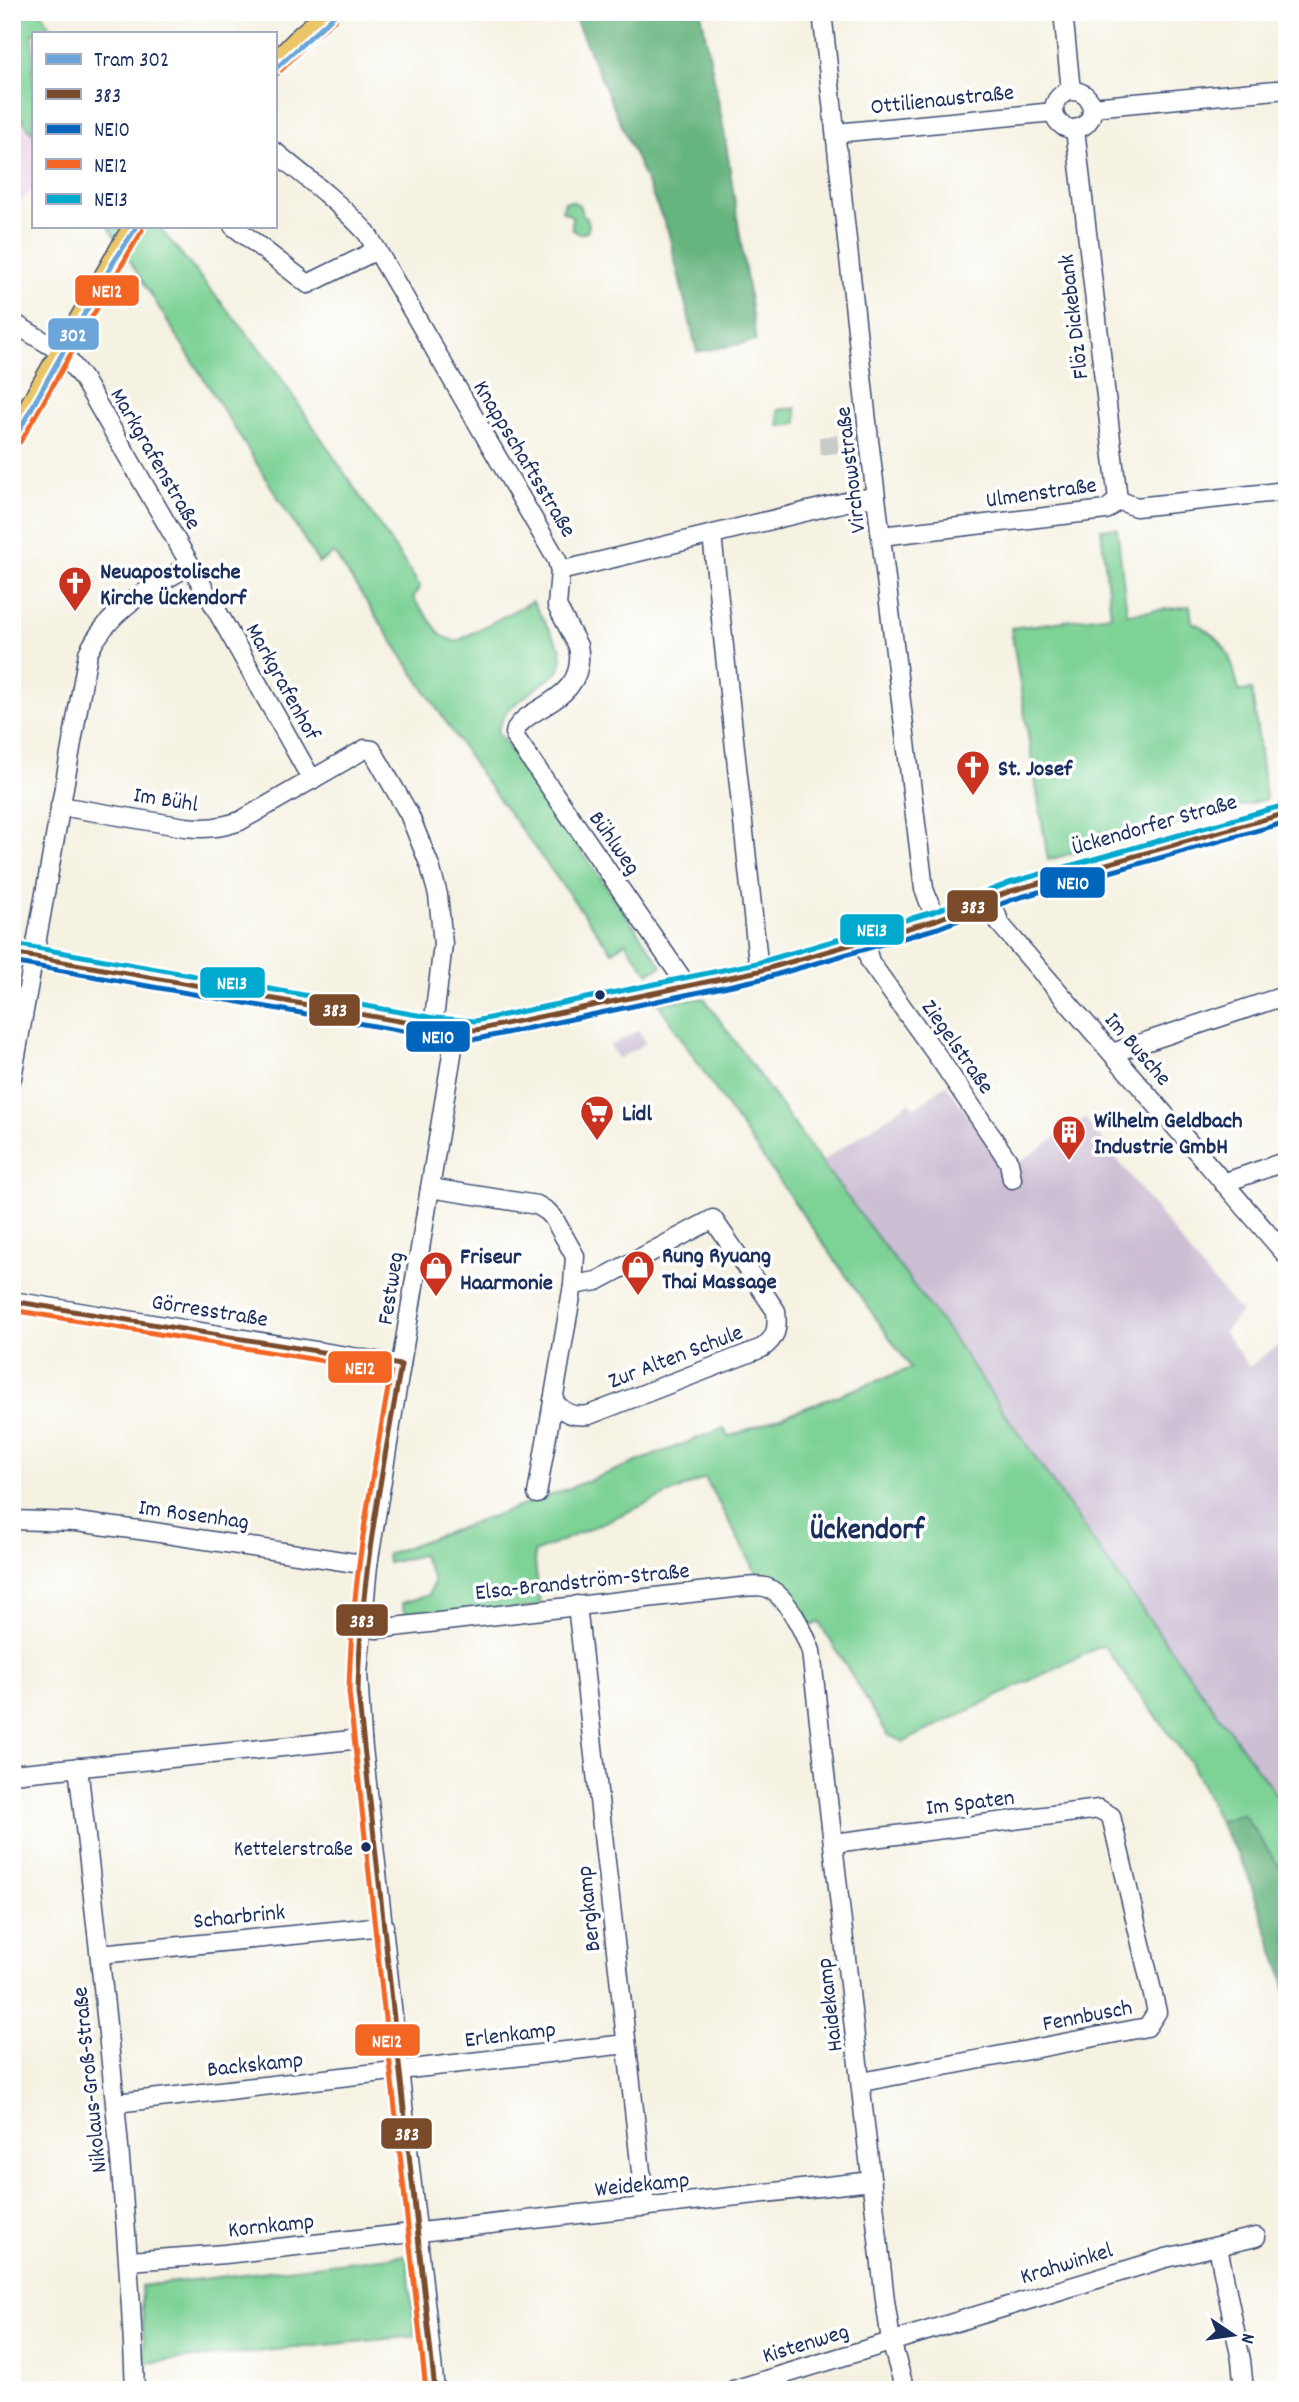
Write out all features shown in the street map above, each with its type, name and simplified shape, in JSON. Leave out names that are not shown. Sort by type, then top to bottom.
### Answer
[{"type":"main road","points":[[276,63],[330,12]]},
{"type":"main road","points":[[12,438],[133,228]]},
{"type":"main road","name":"Ückendorfer Straße","points":[[22,955],[433,1027],[477,1030],[760,971],[936,919],[1110,861],[1287,813]]},
{"type":"street","name":"Virchowstraße","points":[[822,12],[876,497],[924,889],[936,919]]},
{"type":"street","points":[[1062,12],[1071,91]]},
{"type":"street","points":[[1092,107],[1287,89]]},
{"type":"street","points":[[1071,91],[1087,97],[1092,107],[1086,124],[1075,129],[1063,127],[1055,118],[1054,112],[1060,96],[1071,91]]},
{"type":"street","name":"Ottilienaustraße","points":[[836,133],[1054,112]]},
{"type":"street","name":"Flöz Dickebank","points":[[1075,129],[1118,500]]},
{"type":"street","name":"Knappschaftsstraße","points":[[276,153],[350,215],[367,233],[557,559],[560,571],[876,497]]},
{"type":"street","points":[[236,228],[308,284],[377,250]]},
{"type":"street","points":[[12,321],[61,351]]},
{"type":"street","name":"Markgrafenstraße","points":[[61,351],[94,396],[210,601]]},
{"type":"street","name":"Ulmenstraße","points":[[881,536],[1106,510],[1118,500],[1136,507],[1287,492]]},
{"type":"street","points":[[712,535],[760,971]]},
{"type":"street","points":[[12,1078],[22,955],[60,806],[86,659],[94,640],[110,619],[137,596],[190,565]]},
{"type":"street","name":"Bühlweg","points":[[560,571],[557,606],[578,646],[576,674],[569,687],[556,700],[520,722],[514,732],[518,744],[688,987]]},
{"type":"street","name":"Markgrafenhof","points":[[210,601],[312,780]]},
{"type":"street","points":[[312,780],[368,748],[374,752],[406,810],[430,866],[440,907],[443,944],[433,1027]]},
{"type":"street","name":"Im Bühl","points":[[60,806],[204,829],[223,827],[261,810],[312,780]]},
{"type":"street","name":"Im Busche","points":[[990,899],[1000,924],[1287,1256]]},
{"type":"street","name":"Ziegelstraße","points":[[864,941],[870,962],[1009,1162],[1012,1179]]},
{"type":"street","points":[[1112,1053],[1287,995]]},
{"type":"street","name":"Festweg","points":[[435,2390],[358,1692],[368,1564],[456,1030]]},
{"type":"street","points":[[1223,1183],[1287,1161]]},
{"type":"street","points":[[430,1188],[537,1205],[553,1216],[575,1256],[573,1285],[537,1494]]},
{"type":"street","name":"Zur Alten Schule","points":[[553,1400],[568,1414],[589,1415],[762,1348],[772,1341],[778,1327],[776,1311],[713,1219],[597,1281],[573,1285]]},
{"type":"street","name":"Görresstraße","points":[[12,1301],[401,1365]]},
{"type":"street","name":"Im Rosenhag","points":[[12,1520],[76,1522],[368,1564]]},
{"type":"street","name":"Elsa-Brandström-Straße","points":[[361,1627],[377,1629],[742,1587],[765,1587],[779,1597],[795,1617]]},
{"type":"street","name":"Bergkamp","points":[[577,1605],[645,2207]]},
{"type":"street","name":"Haidekamp","points":[[795,1617],[806,1635],[811,1651],[891,2341],[905,2390]]},
{"type":"street","points":[[12,1774],[362,1739]]},
{"type":"street","name":"Nikolaus-Groß-Straße","points":[[78,1767],[116,2103],[129,2261],[135,2390]]},
{"type":"street","name":"Im Spaten","points":[[834,1843],[1098,1809],[1111,1816]]},
{"type":"street","name":"Fennbusch","points":[[862,2082],[1147,2027],[1157,2012],[1111,1816]]},
{"type":"street","name":"Scharbrink","points":[[100,1954],[384,1926]]},
{"type":"street","name":"Erlenkamp","points":[[400,2071],[626,2044]]},
{"type":"street","name":"Backskamp","points":[[116,2103],[400,2071]]},
{"type":"street","name":"Weidekamp","points":[[418,2232],[872,2181]]},
{"type":"street","name":"Kornkamp","points":[[129,2261],[225,2255],[418,2232]]},
{"type":"street","name":"Krahwinkel","points":[[891,2341],[1166,2258],[1256,2237]]},
{"type":"street","points":[[1218,2247],[1241,2360],[1244,2390]]},
{"type":"street","name":"Kistenweg","points":[[733,2390],[891,2341]]},
{"type":"shaded area","points":[[12,105],[32,134],[32,190],[12,211]]},
{"type":"shaded area","points":[[639,1030],[646,1043],[618,1059],[610,1046]]},
{"type":"shaded area","points":[[946,1085],[1009,1169],[1085,1118],[1200,1266],[1241,1312],[1224,1332],[1249,1367],[1287,1338],[1287,1644],[1282,1648],[1287,1656],[1287,1810],[1102,1554],[950,1334],[821,1162],[910,1102],[914,1108]]},
{"type":"green space","points":[[12,12],[42,12],[52,32],[32,32],[32,133],[12,105]]},
{"type":"green space","points":[[572,12],[701,12],[724,131],[756,341],[697,352],[668,231]]},
{"type":"green space","points":[[572,201],[579,205],[587,218],[587,232],[579,234],[572,229],[572,216],[562,211],[565,202]]},
{"type":"green space","points":[[109,228],[160,228],[269,360],[420,586],[413,598],[442,636],[456,642],[532,601],[561,649],[562,660],[558,672],[507,710],[497,731],[662,966],[648,973],[625,942],[612,952],[481,775],[334,553],[319,563]]},
{"type":"green space","points":[[796,408],[797,424],[779,426],[778,410]]},
{"type":"green space","points":[[1117,528],[1127,614],[1190,606],[1192,622],[1213,634],[1225,649],[1239,691],[1252,690],[1266,799],[1048,860],[1011,628],[1111,615],[1101,529]]},
{"type":"green space","points":[[704,998],[821,1162],[950,1334],[1102,1554],[1287,1810],[1287,1878],[1243,1815],[1219,1822],[1190,1762],[1103,1645],[904,1742],[888,1735],[819,1622],[805,1629],[762,1583],[705,1478],[534,1553],[540,1606],[407,1623],[402,1603],[429,1595],[434,1580],[422,1555],[388,1563],[387,1554],[544,1498],[724,1428],[728,1437],[911,1368],[725,1104],[658,1003]]},
{"type":"green space","points":[[1243,1814],[1287,1878],[1287,1995],[1245,1868],[1219,1822]]},
{"type":"green space","points":[[407,2255],[415,2336],[145,2363],[141,2286]]},
{"type":"tunnel","points":[[820,446],[869,440]]},
{"type":"tram line","name":"302","points":[[276,68],[338,12]]},
{"type":"tram line","name":"302","points":[[12,443],[113,263],[136,228]]},
{"type":"transit line","name":"NE12","points":[[281,70],[308,42],[336,19]]},
{"type":"transit line","name":"NE12","points":[[20,442],[142,230]]},
{"type":"transit line","name":"NE13","points":[[14,944],[434,1018],[475,1021],[757,963],[933,912],[1009,883],[1285,805]]},
{"type":"transit line","name":"383","points":[[12,953],[433,1027],[476,1030],[759,971],[936,920],[1011,891],[1287,813]]},
{"type":"transit line","name":"NE10","points":[[12,962],[431,1036],[477,1039],[761,979],[938,928],[1014,899],[1287,822]]},
{"type":"transit line","name":"383","points":[[12,1301],[401,1365]]},
{"type":"transit line","name":"NE12","points":[[12,1310],[391,1372],[358,1572],[349,1692],[426,2390]]},
{"type":"transit line","name":"383","points":[[401,1365],[367,1568],[358,1692],[435,2390]]},
{"type":"place","name":"Neuapostolische Kirche Ückendorf","points":[[75,613]]},
{"type":"place","name":"St. Josef","points":[[973,797]]},
{"type":"place","name":"Lidl","points":[[597,1142]]},
{"type":"place","name":"Wilhelm Geldbach Industrie GmbH","points":[[1069,1162]]},
{"type":"place","name":"Rung Ryuang Thai Massage","points":[[638,1297]]},
{"type":"place","name":"Friseur Haarmonie","points":[[436,1298]]},
{"type":"place","name":"Kettelerstraße","points":[[366,1847]]},
{"type":"district","name":"Ückendorf","points":[[867,1528]]}]
